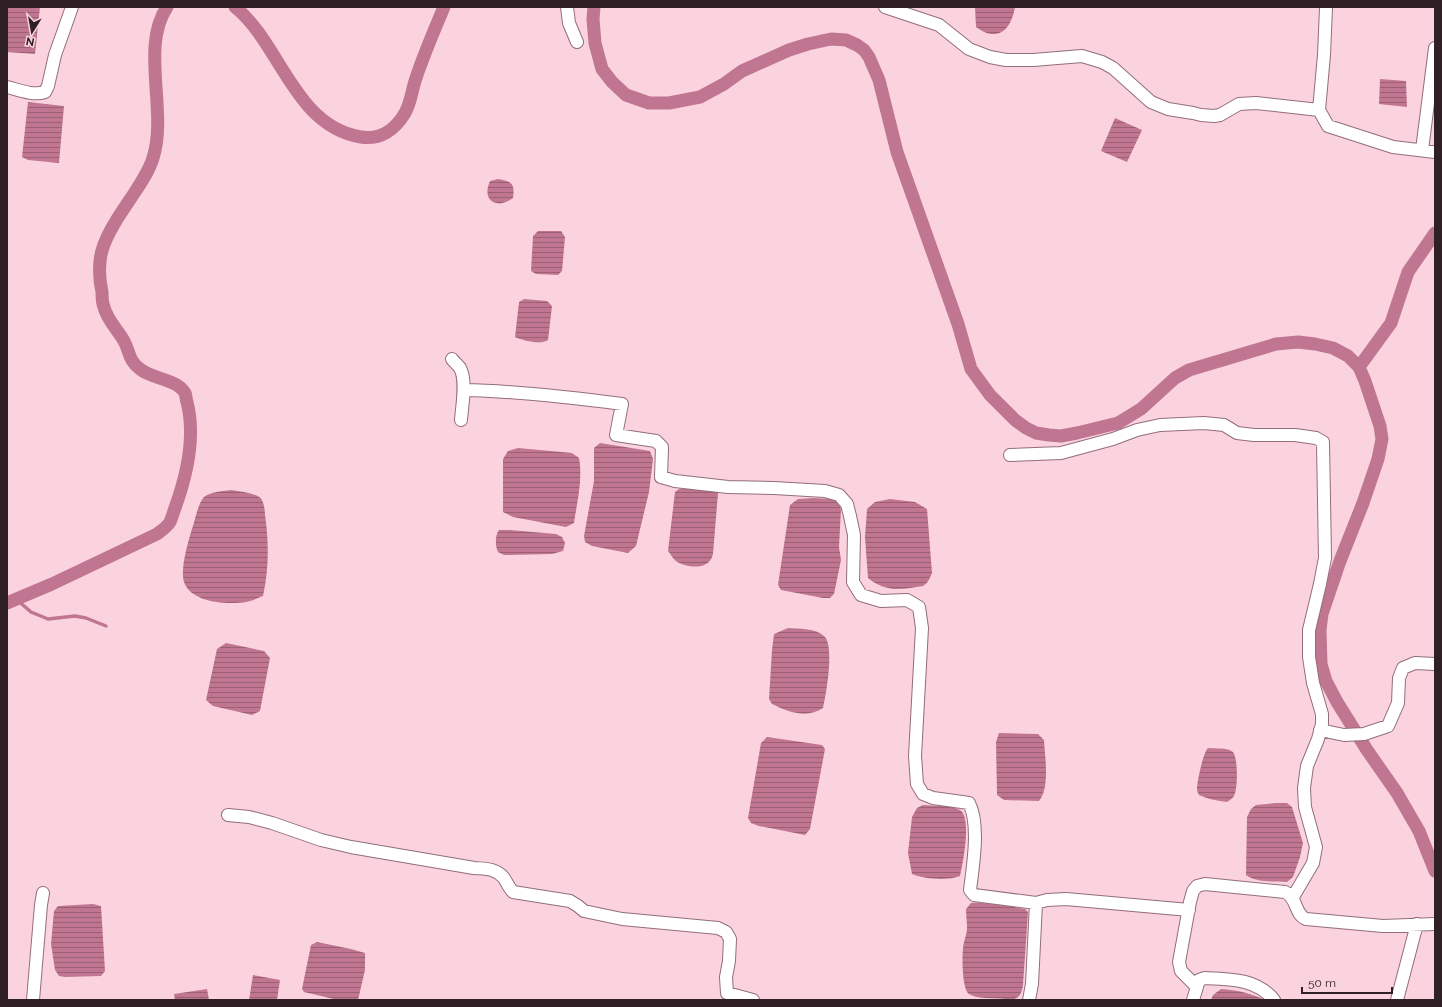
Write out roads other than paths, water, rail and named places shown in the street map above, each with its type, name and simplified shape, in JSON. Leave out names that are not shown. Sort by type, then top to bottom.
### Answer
[{"type":"street","points":[[7,88],[40,94],[45,92],[48,86],[55,55],[72,7]]},
{"type":"street","points":[[567,7],[569,23],[577,42]]},
{"type":"street","points":[[885,7],[940,25],[969,49],[990,57],[1006,60],[1034,60],[1082,56],[1102,62],[1113,68],[1151,102],[1168,110],[1214,116],[1220,115],[1239,104],[1256,103],[1319,110]]},
{"type":"street","points":[[1326,8],[1324,55],[1319,110],[1328,126],[1393,147],[1435,152]]},
{"type":"street","points":[[1422,150],[1435,48]]},
{"type":"street","points":[[452,359],[461,369],[464,390],[461,420]]},
{"type":"street","points":[[464,390],[497,390],[622,404],[616,434],[656,441],[662,447],[661,477],[675,481],[728,487],[825,491],[839,495],[847,504],[850,516],[854,535],[853,582],[861,594],[881,601],[907,600],[919,607],[922,628],[915,756],[917,784],[923,794],[932,798],[969,803],[975,825],[970,890],[974,895],[1036,903],[1047,900],[1066,899],[1189,910]]},
{"type":"street","points":[[1010,455],[1061,453],[1113,439],[1137,430],[1160,425],[1204,423],[1224,425],[1237,433],[1254,435],[1295,435],[1316,438],[1323,442],[1325,558],[1310,630],[1309,657],[1310,674],[1322,714],[1320,730],[1307,766],[1304,788],[1306,807],[1316,847],[1313,863],[1293,897]]},
{"type":"street","points":[[1320,730],[1344,735],[1364,734],[1388,726],[1398,702],[1399,678],[1403,668],[1415,663],[1435,664]]},
{"type":"street","points":[[228,815],[249,817],[272,823],[321,840],[352,848],[474,868],[493,869],[504,878],[513,892],[570,901],[584,912],[622,919],[718,928],[726,932],[730,939],[729,961],[726,977],[726,997],[734,996],[753,1000]]},
{"type":"street","points":[[1196,986],[1182,971],[1179,962],[1193,891],[1197,886],[1205,884],[1285,892],[1293,897],[1296,909],[1301,917],[1306,919],[1383,926],[1435,924]]},
{"type":"street","points":[[33,1000],[40,912],[43,894]]},
{"type":"street","points":[[1029,1000],[1032,984],[1036,903]]},
{"type":"street","points":[[1397,1000],[1417,924]]},
{"type":"street","points":[[1193,1000],[1199,980],[1205,978],[1245,982],[1267,991],[1274,1000]]},
{"type":"waterway","points":[[7,603],[52,584],[157,534],[170,522],[183,482],[189,456],[191,429],[190,415],[185,393],[176,385],[151,375],[136,366],[124,341],[105,312],[102,302],[100,281],[100,262],[104,245],[118,218],[139,186],[153,158],[157,140],[158,121],[155,60],[156,41],[159,23],[167,7]]},
{"type":"waterway","points":[[235,7],[251,23],[265,41],[290,82],[304,101],[320,117],[338,130],[368,138],[381,135],[392,129],[405,113],[409,105],[422,60],[444,7]]},
{"type":"waterway","points":[[594,7],[593,19],[595,43],[602,69],[612,82],[626,95],[649,103],[669,103],[700,97],[724,84],[742,71],[789,50],[808,44],[831,39],[846,40],[864,50],[869,57],[879,80],[897,152],[958,324],[971,369],[990,395],[1015,420],[1036,433],[1061,436],[1118,423],[1141,409],[1175,378],[1189,370],[1276,344],[1298,342],[1333,348],[1348,356],[1359,367],[1380,426],[1382,439],[1378,459],[1363,503],[1340,561],[1322,614],[1320,630],[1321,664],[1326,681],[1337,702],[1367,750],[1397,793],[1419,831],[1435,871]]},
{"type":"waterway","points":[[1359,367],[1391,323],[1408,272],[1435,233]]},
{"type":"waterway","points":[[16,599],[31,612],[48,619],[75,616],[86,618],[106,626]]}]
